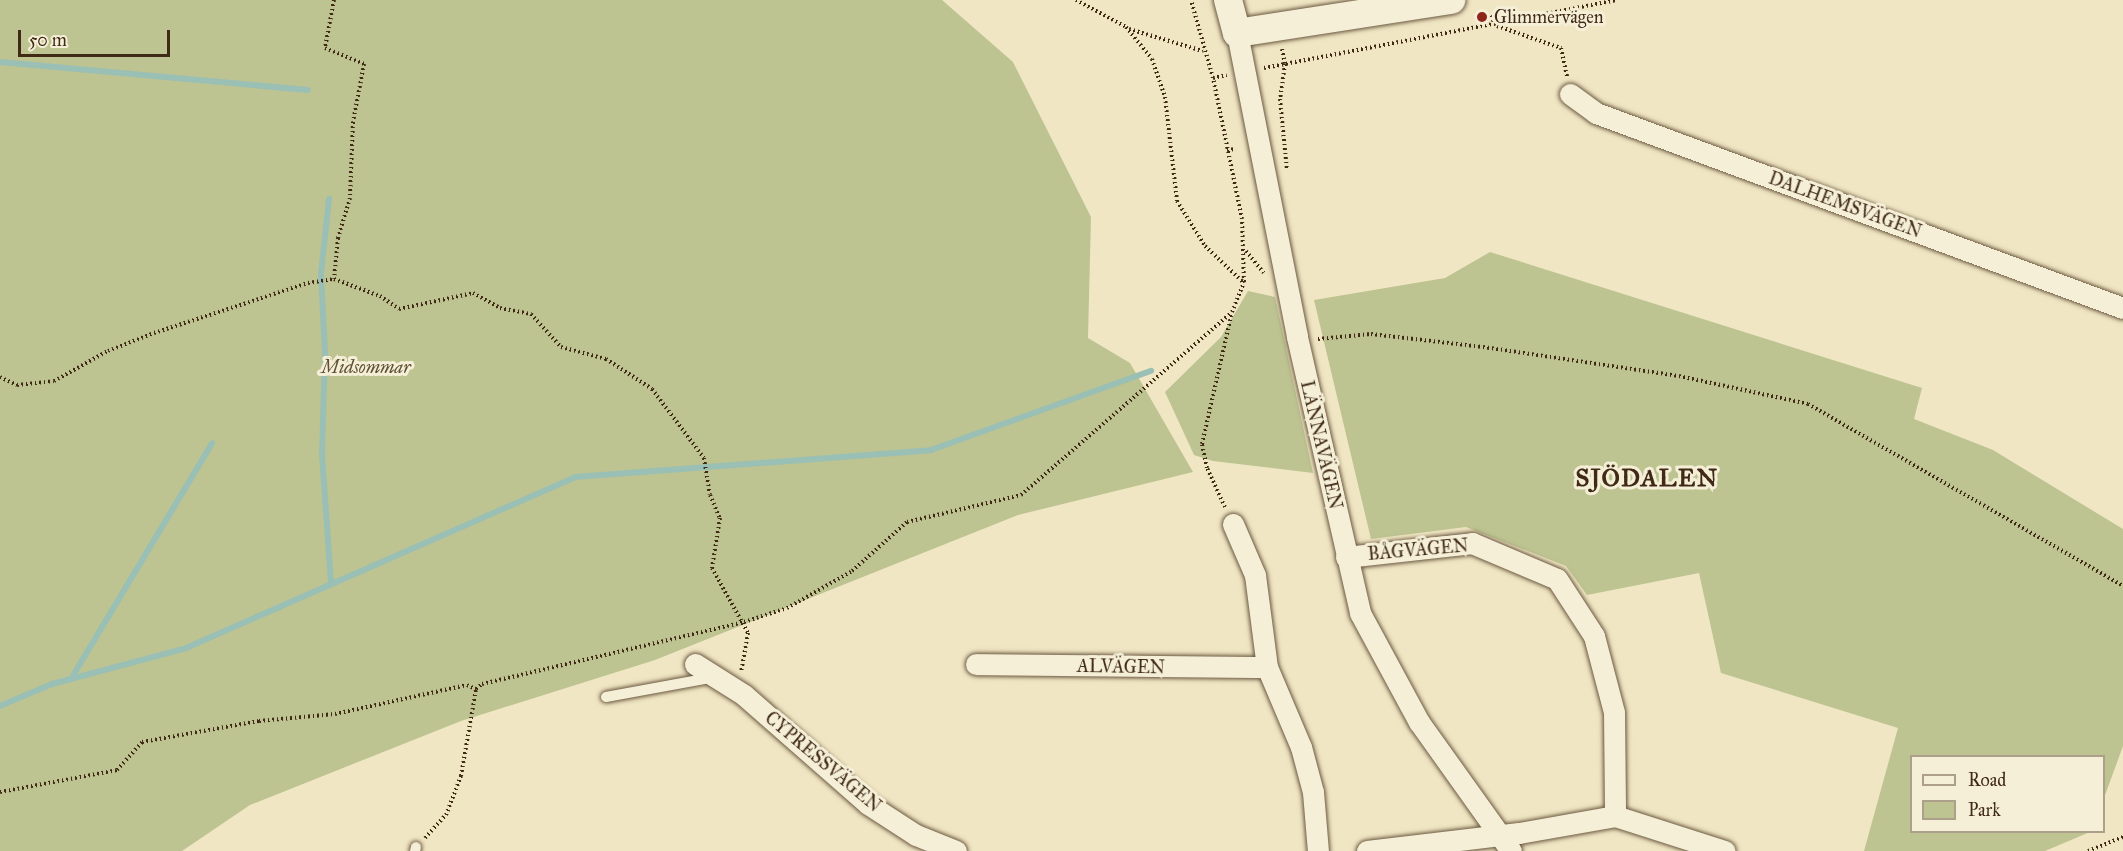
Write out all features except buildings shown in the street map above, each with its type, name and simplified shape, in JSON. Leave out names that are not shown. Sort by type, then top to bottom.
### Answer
[{"type":"main road","name":"LÄNNAVÄGEN","points":[[1228,0],[1237,33]]},
{"type":"main road","points":[[1237,33],[1451,0]]},
{"type":"street","name":"LÄNNAVÄGEN","points":[[1237,33],[1297,337],[1360,613],[1419,722],[1505,842]]},
{"type":"street","name":"DALHEMSVÄGEN","points":[[1570,94],[1596,113],[2123,308]]},
{"type":"street","points":[[1233,524],[1255,574],[1267,667],[1301,747],[1313,792],[1318,851]]},
{"type":"street","name":"BÅGVÄGEN","points":[[1346,557],[1472,543],[1557,579],[1594,636],[1614,712],[1615,816]]},
{"type":"street","name":"CYPRESSVÄGEN","points":[[695,664],[724,683],[868,804],[916,835],[956,851]]},
{"type":"street","name":"ALVÄGEN","points":[[976,664],[1267,667]]},
{"type":"street","points":[[1367,851],[1505,842],[1615,816],[1693,846],[1725,851]]},
{"type":"lane","points":[[606,697],[724,683]]},
{"type":"path","points":[[334,0],[325,48],[364,64],[353,122],[350,198],[338,238],[334,279]]},
{"type":"path","points":[[1076,0],[1126,27],[1203,51]]},
{"type":"path","points":[[1191,0],[1242,219],[1244,282],[1232,312],[1202,444],[1207,468],[1233,524]]},
{"type":"path","points":[[1287,177],[1280,99],[1285,64],[1497,26],[1616,0]]},
{"type":"path","points":[[1490,16],[1497,26],[1561,48],[1570,94]]},
{"type":"path","points":[[1126,27],[1152,59],[1165,97],[1177,201],[1184,217],[1205,246],[1244,282]]},
{"type":"path","points":[[1227,150],[1236,148]]},
{"type":"path","points":[[0,377],[17,386],[54,381],[108,351],[145,336],[308,283],[334,279],[380,296],[399,309],[473,293],[501,308],[531,314],[561,347],[606,359],[652,389],[704,458],[708,481],[720,518],[712,568],[744,622],[746,647],[724,683]]},
{"type":"path","points":[[416,849],[446,816],[461,776],[476,689],[482,684],[744,622],[787,608],[852,571],[907,522],[1021,495],[1232,312]]},
{"type":"path","points":[[1313,347],[1311,339],[1371,334],[1679,376],[1808,404],[2123,586]]},
{"type":"path","points":[[0,792],[117,770],[142,742],[259,721],[335,714],[467,685],[476,689]]},
{"type":"path","points":[[2088,851],[2123,837]]},
{"type":"green space","name":"Midsommar","points":[[0,0],[942,0],[1013,62],[1091,217],[1088,338],[1130,363],[1193,472],[1018,515],[655,660],[461,721],[250,805],[182,851],[0,851]]},
{"type":"green space","points":[[1490,252],[1922,388],[1914,419],[1993,450],[2123,529],[2123,746],[2105,795],[2105,755],[1910,755],[1910,833],[2088,833],[2045,851],[1864,851],[1898,728],[1721,673],[1699,573],[1587,595],[1566,566],[1466,527],[1371,539],[1314,300],[1445,278]]},
{"type":"green space","points":[[1248,291],[1275,297],[1313,473],[1213,461],[1194,455],[1165,392],[1221,337]]},
{"type":"waterway","points":[[0,62],[308,90]]},
{"type":"waterway","points":[[329,199],[321,274],[325,354],[322,454],[331,584]]},
{"type":"waterway","points":[[0,706],[52,684],[186,648],[575,477],[931,450],[1151,371]]},
{"type":"waterway","points":[[71,679],[212,443]]},
{"type":"place","name":"Glimmervägen","points":[[1482,17]]},
{"type":"district","name":"SJÖDALEN","points":[[1647,479]]}]
